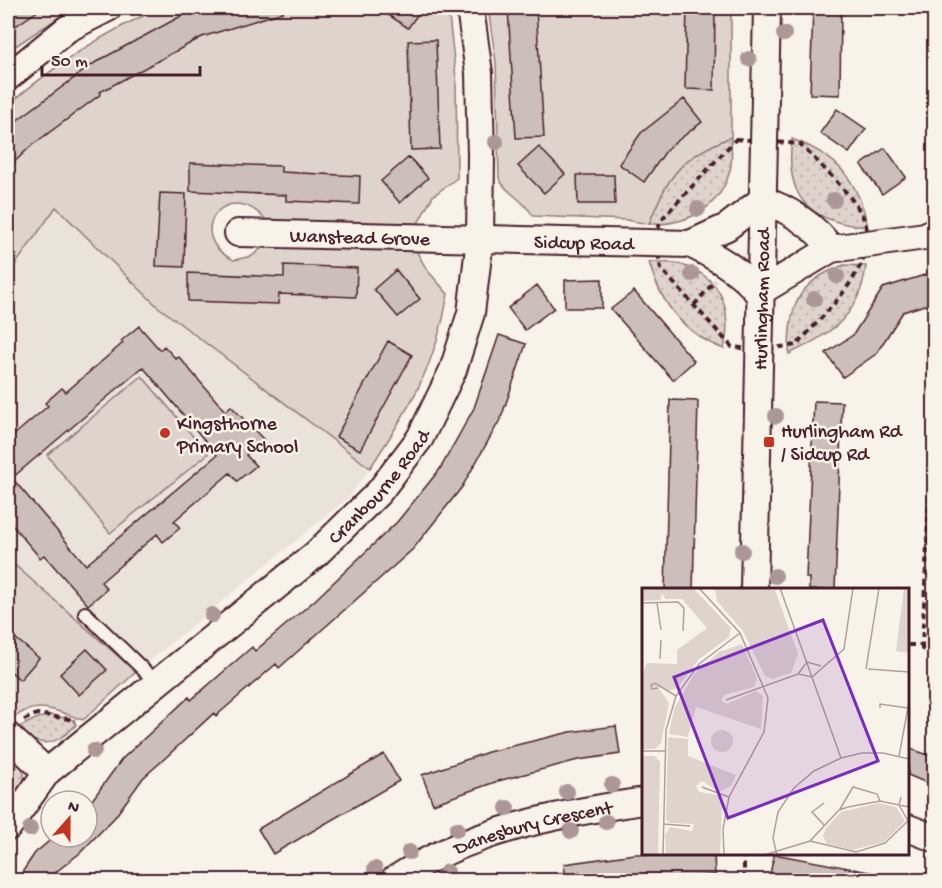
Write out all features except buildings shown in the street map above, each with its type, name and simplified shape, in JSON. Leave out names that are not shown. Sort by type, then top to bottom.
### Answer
[{"type":"street","points":[[8,77],[67,29],[108,8]]},
{"type":"street","name":"Cranbourne Road","points":[[8,827],[47,772],[316,554],[380,492],[420,438],[453,370],[471,313],[480,239],[482,156],[478,73],[470,8]]},
{"type":"street","name":"Hurlingham Road","points":[[754,588],[758,293],[766,8]]},
{"type":"street","points":[[762,200],[792,214],[826,240],[831,249]]},
{"type":"street","name":"Sidcup Road","points":[[690,244],[727,227],[762,200]]},
{"type":"street","points":[[758,293],[831,249],[925,236],[934,231]]},
{"type":"street","name":"Wanstead Grove","points":[[238,233],[480,239]]},
{"type":"street","name":"Sidcup Road","points":[[480,239],[690,244],[710,253],[749,282],[758,293]]},
{"type":"street","points":[[15,729],[47,772]]},
{"type":"street","name":"Danesbury Crescent","points":[[394,880],[423,862],[485,835],[571,811],[642,801]]},
{"type":"street","points":[[909,828],[934,838]]},
{"type":"lane","points":[[85,613],[157,683]]},
{"type":"path","points":[[764,142],[800,144],[861,214],[868,244]]},
{"type":"path","points":[[694,305],[729,267]]},
{"type":"path","points":[[934,405],[922,645],[922,649],[934,655]]},
{"type":"path","points":[[909,645],[922,645]]},
{"type":"path","points":[[15,729],[37,714],[75,720],[95,734]]},
{"type":"path","points":[[744,855],[744,880]]},
{"type":"shaded area","points":[[8,8],[73,8],[8,51]]},
{"type":"shaded area","points":[[161,8],[448,8],[456,78],[457,178],[433,196],[417,225],[270,225],[254,210],[239,204],[226,206],[216,213],[211,224],[211,237],[218,249],[234,260],[252,256],[269,242],[413,245],[427,270],[448,294],[436,343],[419,386],[370,468],[157,306],[56,207],[8,275],[8,105],[81,50],[120,27]]},
{"type":"shaded area","points":[[488,8],[731,8],[731,137],[700,152],[678,170],[663,193],[649,224],[626,220],[533,216],[499,178],[496,62]]},
{"type":"shaded area","points":[[731,137],[730,170],[725,184],[710,204],[689,218],[663,224],[649,224],[663,192],[678,169],[699,152]]},
{"type":"shaded area","points":[[792,139],[822,153],[844,172],[858,196],[868,227],[831,220],[806,204],[792,178]]},
{"type":"shaded area","name":"Kingsthorne Primary School","points":[[55,206],[157,306],[370,468],[350,496],[136,672],[8,559],[8,275]]},
{"type":"shaded area","points":[[649,262],[682,265],[707,278],[716,287],[722,298],[727,322],[724,349],[697,335],[676,315],[660,290]]},
{"type":"shaded area","points":[[844,265],[866,266],[863,283],[850,311],[830,331],[789,354],[791,323],[798,298],[815,279]]},
{"type":"shaded area","points":[[142,376],[208,454],[110,533],[47,455]]},
{"type":"shaded area","points":[[8,559],[136,672],[83,720],[54,710],[36,708],[27,710],[8,722]]},
{"type":"shaded area","points":[[51,715],[74,720],[76,725],[61,737],[47,743],[33,740],[17,728],[38,718]]},
{"type":"shaded area","points":[[8,746],[22,766],[24,779],[22,786],[8,797]]},
{"type":"place","name":"Kingsthorne Primary School","points":[[165,433]]},
{"type":"place","name":"Hurlingham Rd / Sidcup Rd","points":[[769,442]]}]
